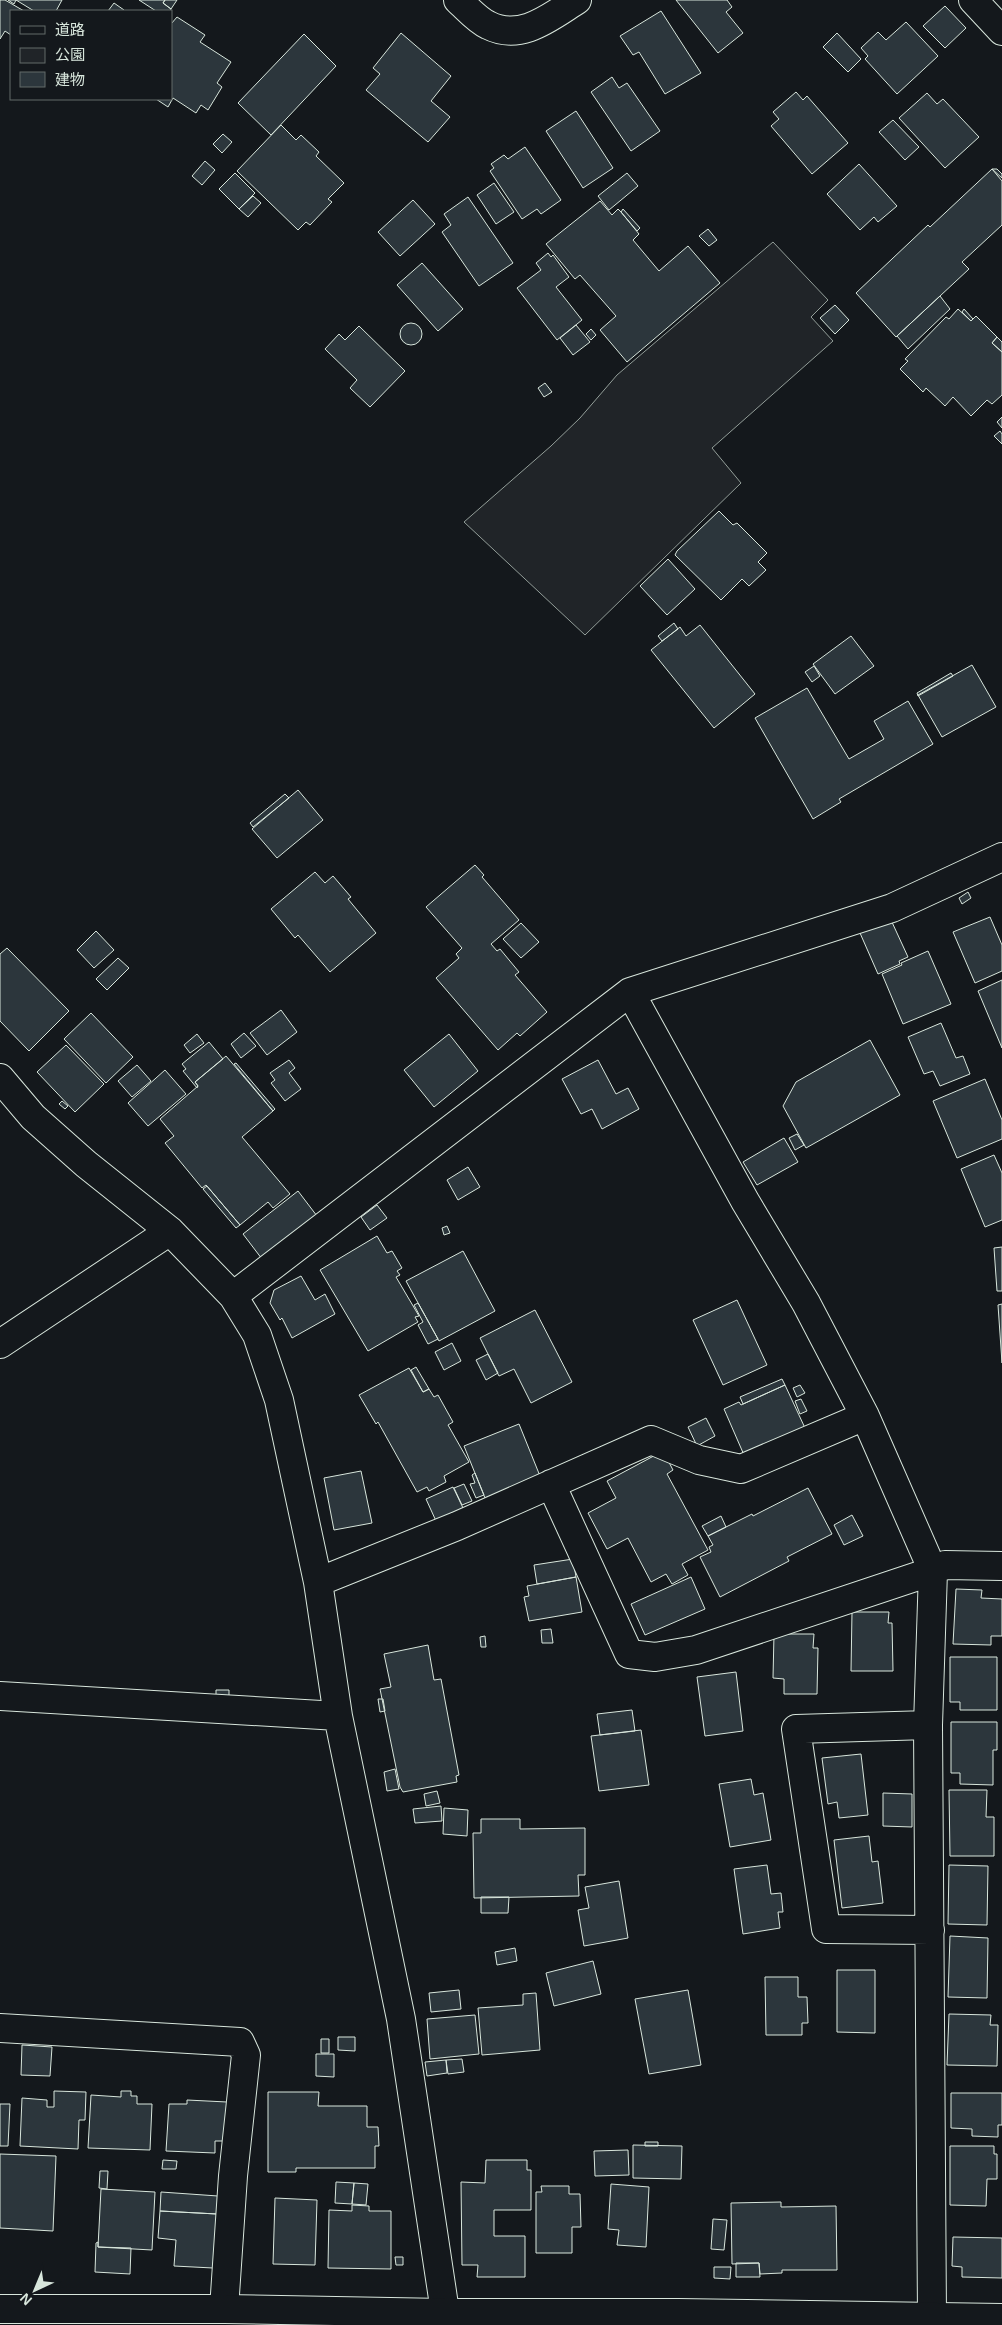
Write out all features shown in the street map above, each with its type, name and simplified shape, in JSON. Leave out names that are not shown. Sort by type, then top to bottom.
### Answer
[{"type":"street","points":[[458,0],[488,25],[514,31],[536,26],[577,0]]},
{"type":"street","points":[[973,0],[1002,31]]},
{"type":"street","points":[[233,1296],[630,992],[892,908],[1002,857]]},
{"type":"street","points":[[630,992],[745,1201],[806,1303],[865,1416],[934,1571],[928,1725],[932,2317]]},
{"type":"street","points":[[0,1078],[33,1117],[86,1164],[170,1231],[233,1296],[257,1335],[279,1400],[318,1582],[338,1716],[400,2019],[446,2319]]},
{"type":"street","points":[[0,1344],[170,1231]]},
{"type":"street","points":[[318,1582],[457,1526],[650,1440],[699,1460],[741,1469],[865,1416]]},
{"type":"street","points":[[551,1484],[629,1654],[655,1657],[696,1650],[934,1571],[945,1565],[1002,1566]]},
{"type":"street","points":[[0,1696],[338,1716]]},
{"type":"street","points":[[928,1725],[796,1729],[826,1929],[930,1930]]},
{"type":"street","points":[[0,2028],[240,2042],[246,2055],[233,2176],[224,2308]]},
{"type":"street","points":[[0,2309],[224,2308],[446,2319],[679,2313],[1002,2318]]},
{"type":"green space","points":[[773,242],[828,300],[811,317],[833,341],[712,448],[741,483],[585,635],[464,522],[551,446],[580,418],[617,375]]},
{"type":"building","points":[[0,0],[5,0],[22,10],[10,10],[10,34],[5,31],[0,39]]},
{"type":"building","points":[[8,0],[16,0],[14,4]]},
{"type":"building","points":[[16,0],[62,0],[57,10],[32,10]]},
{"type":"building","points":[[139,0],[165,0],[163,3],[171,9],[154,10]]},
{"type":"building","points":[[165,0],[177,0],[171,9],[163,3]]},
{"type":"building","points":[[676,0],[727,0],[732,7],[726,12],[743,33],[718,53]]},
{"type":"building","points":[[114,3],[124,10],[109,10]]},
{"type":"building","points":[[945,6],[966,28],[945,48],[923,26]]},
{"type":"building","points":[[661,11],[701,73],[665,94],[639,52],[633,55],[620,36]]},
{"type":"building","points":[[177,17],[205,35],[200,42],[231,62],[217,83],[222,87],[208,110],[201,105],[196,113],[173,98],[172,100],[172,23]]},
{"type":"building","points":[[906,22],[938,56],[897,94],[865,59],[868,56],[861,48],[878,32],[886,40]]},
{"type":"building","points":[[401,33],[451,76],[431,101],[450,117],[428,142],[366,90],[380,74],[373,68]]},
{"type":"building","points":[[837,33],[861,59],[848,72],[823,47]]},
{"type":"building","points":[[304,34],[336,66],[271,135],[238,103]]},
{"type":"building","points":[[612,77],[619,88],[627,83],[660,131],[631,151],[591,92]]},
{"type":"building","points":[[796,92],[803,100],[807,96],[848,143],[812,174],[771,126],[779,119],[773,112]]},
{"type":"building","points":[[927,93],[937,104],[943,99],[979,137],[945,168],[899,118]]},
{"type":"building","points":[[158,100],[172,100],[168,107]]},
{"type":"building","points":[[576,111],[613,168],[583,188],[546,131]]},
{"type":"building","points":[[893,120],[919,147],[905,160],[879,132]]},
{"type":"building","points":[[281,125],[296,140],[301,135],[319,152],[316,156],[344,183],[328,199],[332,202],[310,225],[306,222],[298,230],[237,171]]},
{"type":"building","points":[[223,134],[232,142],[222,153],[213,144]]},
{"type":"building","points":[[525,147],[561,200],[541,214],[537,209],[522,219],[490,171],[494,168],[491,164],[504,155],[508,159]]},
{"type":"building","points":[[205,161],[215,170],[202,185],[192,176]]},
{"type":"building","points":[[859,164],[897,206],[878,222],[874,217],[860,230],[827,194]]},
{"type":"building","points":[[992,169],[997,169],[1002,174],[1002,178]]},
{"type":"building","points":[[992,169],[1002,181],[1002,225],[962,262],[969,269],[896,337],[856,293],[928,225],[930,227]]},
{"type":"building","points":[[235,173],[255,193],[239,209],[219,189]]},
{"type":"building","points":[[627,173],[638,186],[609,210],[598,196]]},
{"type":"building","points":[[494,183],[514,212],[496,224],[477,195]]},
{"type":"building","points":[[253,196],[261,203],[248,217],[239,209]]},
{"type":"building","points":[[468,197],[513,263],[479,286],[442,232],[451,225],[444,214]]},
{"type":"building","points":[[413,200],[435,224],[400,256],[378,232]]},
{"type":"building","points":[[600,201],[612,215],[618,209],[621,212],[639,234],[633,240],[659,271],[688,246],[720,283],[627,362],[600,330],[616,316],[580,275],[575,279],[546,244]]},
{"type":"building","points":[[623,209],[640,228],[637,231],[621,212]]},
{"type":"building","points":[[708,229],[717,240],[709,246],[699,236]]},
{"type":"building","points":[[548,253],[551,257],[553,255],[569,277],[556,287],[582,320],[557,340],[517,288],[541,270],[536,263]]},
{"type":"building","points":[[422,263],[463,309],[438,331],[397,285]]},
{"type":"building","points":[[940,296],[950,309],[908,349],[897,336]]},
{"type":"building","points":[[835,305],[849,320],[835,334],[820,318]]},
{"type":"building","points":[[958,309],[971,321],[976,316],[997,337],[992,343],[1002,352],[1002,395],[992,404],[987,400],[971,416],[953,397],[945,406],[926,388],[923,392],[900,369],[908,361],[905,359],[946,317],[949,319]]},
{"type":"building","points":[[964,309],[973,319],[971,321],[962,312]]},
{"type":"building","points":[[411,323],[419,326],[422,334],[419,342],[411,345],[403,342],[400,334],[403,326]]},
{"type":"building","points":[[576,325],[590,342],[573,355],[560,338]]},
{"type":"building","points":[[359,326],[405,371],[370,407],[350,388],[357,380],[325,349],[339,334],[345,340]]},
{"type":"building","points":[[591,329],[596,335],[591,340],[586,334]]},
{"type":"building","points":[[997,337],[1002,342],[1002,352],[992,343]]},
{"type":"building","points":[[545,383],[552,392],[544,397],[538,388]]},
{"type":"building","points":[[1002,417],[1002,428],[997,422]]},
{"type":"building","points":[[1000,431],[1002,434],[1002,444],[994,436]]},
{"type":"building","points":[[719,511],[733,525],[737,523],[767,553],[758,562],[766,570],[749,586],[742,579],[721,600],[675,555]]},
{"type":"building","points":[[668,559],[695,589],[667,615],[640,586]]},
{"type":"building","points":[[674,623],[678,629],[662,641],[658,636]]},
{"type":"building","points":[[700,625],[755,694],[714,728],[651,650],[680,627],[686,636]]},
{"type":"building","points":[[851,636],[874,666],[835,694],[813,664]]},
{"type":"building","points":[[972,665],[996,707],[942,737],[918,695]]},
{"type":"building","points":[[814,666],[820,676],[812,682],[805,672]]},
{"type":"building","points":[[951,673],[953,676],[918,696],[917,693]]},
{"type":"building","points":[[807,688],[849,759],[884,739],[874,721],[908,701],[933,744],[839,799],[841,802],[813,819],[755,718]]},
{"type":"building","points":[[298,790],[323,820],[277,858],[252,829]]},
{"type":"building","points":[[285,794],[289,798],[253,827],[250,823]]},
{"type":"building","points":[[475,865],[484,875],[482,877],[519,920],[491,944],[497,951],[500,949],[519,972],[515,975],[547,1012],[520,1036],[517,1033],[498,1050],[436,978],[459,958],[456,954],[462,948],[426,907]]},
{"type":"building","points":[[315,872],[325,883],[333,876],[351,897],[348,899],[376,933],[330,972],[298,935],[295,938],[271,909]]},
{"type":"building","points":[[968,892],[971,898],[962,904],[959,898]]},
{"type":"building","points":[[990,917],[1002,945],[1002,971],[975,983],[953,932]]},
{"type":"building","points":[[891,920],[908,957],[899,961],[900,964],[878,974],[860,933]]},
{"type":"building","points":[[521,923],[539,942],[521,958],[503,939]]},
{"type":"building","points":[[96,931],[114,950],[94,968],[77,950]]},
{"type":"building","points":[[7,948],[69,1011],[29,1051],[0,1021],[0,954]]},
{"type":"building","points":[[928,951],[951,1004],[903,1024],[882,974]]},
{"type":"building","points":[[118,958],[129,968],[107,990],[96,979]]},
{"type":"building","points":[[1002,980],[1002,1048],[978,991]]},
{"type":"building","points":[[281,1010],[297,1032],[267,1055],[250,1033]]},
{"type":"building","points":[[91,1013],[133,1057],[106,1083],[64,1039]]},
{"type":"building","points":[[941,1023],[956,1058],[963,1056],[970,1074],[940,1086],[933,1071],[924,1074],[908,1037]]},
{"type":"building","points":[[244,1033],[256,1046],[241,1058],[231,1044]]},
{"type":"building","points":[[197,1034],[204,1043],[190,1053],[184,1045]]},
{"type":"building","points":[[449,1034],[478,1071],[434,1107],[404,1070]]},
{"type":"building","points":[[870,1040],[900,1095],[806,1148],[783,1106],[796,1082]]},
{"type":"building","points":[[209,1042],[223,1059],[195,1082],[198,1086],[197,1088],[183,1071],[186,1069],[182,1064]]},
{"type":"building","points":[[66,1045],[104,1084],[75,1112],[37,1072]]},
{"type":"building","points":[[226,1056],[273,1111],[242,1137],[290,1194],[273,1208],[268,1202],[240,1225],[206,1185],[202,1188],[165,1143],[174,1136],[160,1119],[198,1086],[195,1082]]},
{"type":"building","points":[[289,1060],[295,1068],[289,1073],[301,1089],[285,1101],[271,1083],[275,1080],[270,1073]]},
{"type":"building","points":[[598,1060],[616,1094],[628,1088],[639,1109],[602,1129],[592,1109],[581,1114],[562,1079]]},
{"type":"building","points":[[236,1063],[275,1109],[273,1111],[234,1064]]},
{"type":"building","points":[[137,1065],[151,1081],[132,1097],[118,1081]]},
{"type":"building","points":[[165,1070],[186,1094],[148,1126],[128,1103]]},
{"type":"building","points":[[985,1079],[1002,1120],[1002,1139],[957,1158],[933,1101]]},
{"type":"building","points":[[62,1101],[68,1106],[65,1109],[59,1104]]},
{"type":"building","points":[[797,1134],[804,1145],[795,1150],[789,1138]]},
{"type":"building","points":[[784,1138],[798,1162],[757,1185],[743,1162]]},
{"type":"building","points":[[994,1155],[1002,1173],[1002,1220],[985,1227],[961,1169]]},
{"type":"building","points":[[468,1167],[480,1187],[458,1200],[447,1180]]},
{"type":"building","points":[[207,1186],[240,1225],[236,1228],[203,1189]]},
{"type":"building","points":[[298,1191],[317,1216],[262,1259],[243,1234]]},
{"type":"building","points":[[377,1205],[387,1218],[370,1230],[361,1217]]},
{"type":"building","points":[[447,1226],[450,1233],[444,1235],[442,1228]]},
{"type":"building","points":[[377,1236],[387,1253],[392,1251],[402,1268],[397,1271],[400,1275],[396,1277],[419,1316],[415,1317],[418,1322],[368,1351],[320,1270]]},
{"type":"building","points":[[1002,1247],[1002,1291],[997,1291],[994,1248]]},
{"type":"building","points":[[463,1251],[495,1311],[439,1341],[406,1281]]},
{"type":"building","points":[[301,1276],[315,1300],[325,1294],[335,1314],[292,1338],[282,1318],[280,1320],[270,1303],[274,1290]]},
{"type":"building","points":[[737,1300],[767,1365],[723,1385],[693,1320]]},
{"type":"building","points":[[418,1303],[438,1339],[428,1344],[418,1325],[423,1322],[414,1305]]},
{"type":"building","points":[[1002,1304],[1002,1363],[998,1305]]},
{"type":"building","points":[[535,1310],[572,1382],[531,1403],[514,1369],[499,1376],[480,1338]]},
{"type":"building","points":[[452,1343],[461,1361],[444,1370],[435,1352]]},
{"type":"building","points":[[488,1354],[498,1373],[486,1380],[476,1360]]},
{"type":"building","points":[[416,1367],[429,1389],[423,1392],[411,1370]]},
{"type":"building","points":[[409,1368],[423,1392],[429,1389],[434,1397],[438,1395],[453,1422],[448,1425],[469,1462],[444,1476],[446,1482],[429,1491],[427,1487],[417,1492],[378,1422],[376,1424],[359,1395]]},
{"type":"building","points":[[782,1379],[785,1385],[743,1404],[740,1397]]},
{"type":"building","points":[[785,1385],[805,1428],[744,1455],[724,1409],[739,1402],[741,1405]]},
{"type":"building","points":[[800,1385],[805,1393],[797,1397],[793,1388]]},
{"type":"building","points":[[801,1399],[807,1411],[800,1414],[795,1401]]},
{"type":"building","points":[[706,1418],[715,1436],[697,1446],[688,1427]]},
{"type":"building","points":[[519,1424],[540,1476],[485,1498],[464,1446]]},
{"type":"building","points":[[663,1451],[673,1470],[667,1474],[708,1550],[682,1564],[688,1575],[672,1584],[666,1574],[651,1582],[628,1538],[607,1549],[588,1513],[616,1498],[607,1481]]},
{"type":"building","points":[[361,1471],[372,1523],[334,1530],[324,1478]]},
{"type":"building","points":[[475,1473],[484,1495],[476,1498],[470,1484],[475,1483],[472,1475]]},
{"type":"building","points":[[464,1484],[472,1501],[462,1505],[454,1488]]},
{"type":"building","points":[[453,1487],[463,1508],[436,1521],[426,1499]]},
{"type":"building","points":[[808,1488],[832,1534],[787,1557],[789,1561],[720,1597],[700,1557],[711,1552],[709,1547],[713,1545],[708,1536]]},
{"type":"building","points":[[852,1515],[863,1536],[844,1545],[834,1525]]},
{"type":"building","points":[[721,1516],[726,1527],[708,1536],[702,1526]]},
{"type":"building","points":[[573,1559],[576,1577],[537,1584],[534,1565]]},
{"type":"building","points":[[576,1577],[582,1612],[529,1621],[524,1597],[529,1596],[527,1586]]},
{"type":"building","points":[[691,1577],[705,1609],[645,1635],[631,1604]]},
{"type":"building","points":[[956,1589],[982,1590],[981,1598],[1002,1599],[1002,1636],[991,1636],[991,1645],[953,1644]]},
{"type":"building","points":[[852,1612],[889,1612],[888,1623],[892,1623],[893,1671],[851,1671]]},
{"type":"building","points":[[551,1629],[553,1643],[542,1643],[541,1630]]},
{"type":"building","points":[[774,1634],[814,1634],[813,1648],[818,1648],[817,1694],[784,1694],[784,1679],[773,1678]]},
{"type":"building","points":[[485,1636],[486,1647],[481,1647],[480,1637]]},
{"type":"building","points":[[428,1645],[434,1680],[441,1679],[459,1775],[456,1776],[457,1782],[403,1792],[400,1787],[380,1689],[391,1687],[384,1654]]},
{"type":"building","points":[[950,1657],[997,1657],[997,1710],[960,1710],[960,1702],[950,1702]]},
{"type":"building","points":[[736,1672],[743,1731],[705,1736],[697,1677]]},
{"type":"building","points":[[216,1690],[229,1690],[229,1701],[216,1701]]},
{"type":"building","points":[[378,1699],[383,1699],[385,1711],[380,1712]]},
{"type":"building","points":[[632,1710],[635,1731],[600,1735],[597,1714]]},
{"type":"building","points":[[951,1722],[997,1722],[997,1750],[993,1750],[993,1785],[960,1784],[960,1773],[951,1773]]},
{"type":"building","points":[[641,1730],[649,1785],[599,1791],[591,1736]]},
{"type":"building","points":[[861,1754],[868,1815],[839,1818],[837,1802],[828,1804],[822,1758]]},
{"type":"building","points":[[395,1769],[399,1789],[387,1791],[384,1772]]},
{"type":"building","points":[[751,1779],[754,1795],[763,1793],[771,1840],[730,1847],[719,1784]]},
{"type":"building","points":[[949,1790],[987,1790],[986,1817],[994,1817],[994,1856],[950,1856]]},
{"type":"building","points":[[437,1791],[440,1803],[426,1806],[424,1794]]},
{"type":"building","points":[[883,1793],[912,1794],[912,1827],[883,1826]]},
{"type":"building","points":[[441,1806],[442,1821],[415,1823],[413,1809]]},
{"type":"building","points":[[444,1808],[468,1810],[467,1836],[443,1834]]},
{"type":"building","points":[[481,1819],[520,1819],[520,1829],[585,1828],[585,1875],[578,1875],[579,1896],[474,1898],[473,1833],[481,1833]]},
{"type":"building","points":[[869,1836],[872,1862],[878,1861],[883,1903],[842,1908],[834,1840]]},
{"type":"building","points":[[767,1865],[771,1894],[781,1893],[783,1912],[778,1912],[780,1928],[743,1934],[734,1869]]},
{"type":"building","points":[[949,1865],[988,1866],[987,1925],[948,1924]]},
{"type":"building","points":[[619,1881],[628,1938],[584,1946],[578,1910],[589,1908],[585,1887]]},
{"type":"building","points":[[481,1897],[509,1897],[508,1913],[481,1913]]},
{"type":"building","points":[[950,1936],[988,1938],[987,1998],[948,1997]]},
{"type":"building","points":[[515,1948],[517,1961],[497,1965],[495,1952]]},
{"type":"building","points":[[593,1961],[601,1994],[554,2006],[546,1973]]},
{"type":"building","points":[[837,1970],[875,1970],[875,2033],[837,2032]]},
{"type":"building","points":[[765,1977],[798,1977],[798,1997],[807,1997],[808,2023],[802,2023],[802,2035],[766,2035]]},
{"type":"building","points":[[459,1990],[461,2009],[431,2012],[429,1993]]},
{"type":"building","points":[[688,1990],[701,2065],[649,2074],[635,1999]]},
{"type":"building","points":[[536,1993],[540,2050],[482,2055],[478,2008],[523,2005],[523,1994]]},
{"type":"building","points":[[949,2014],[991,2015],[990,2025],[998,2025],[997,2066],[947,2065]]},
{"type":"building","points":[[475,2015],[479,2054],[430,2059],[427,2019]]},
{"type":"building","points":[[338,2037],[355,2037],[355,2051],[338,2050]]},
{"type":"building","points":[[321,2039],[329,2039],[329,2053],[321,2053]]},
{"type":"building","points":[[22,2045],[52,2047],[50,2076],[21,2075]]},
{"type":"building","points":[[316,2054],[334,2054],[334,2077],[316,2076]]},
{"type":"building","points":[[462,2059],[464,2072],[448,2074],[446,2060]]},
{"type":"building","points":[[446,2060],[447,2073],[427,2076],[425,2062]]},
{"type":"building","points":[[54,2091],[86,2092],[85,2120],[79,2120],[78,2149],[20,2146],[22,2098],[47,2100],[47,2107],[54,2107]]},
{"type":"building","points":[[121,2091],[131,2091],[131,2096],[137,2096],[137,2104],[152,2104],[150,2150],[88,2148],[91,2095],[121,2097]]},
{"type":"building","points":[[268,2092],[319,2092],[318,2106],[367,2106],[367,2127],[378,2127],[379,2146],[375,2146],[375,2168],[296,2168],[296,2172],[268,2172]]},
{"type":"building","points":[[951,2093],[1002,2093],[1002,2125],[998,2125],[998,2137],[972,2136],[972,2129],[951,2128]]},
{"type":"building","points":[[187,2100],[227,2102],[226,2141],[215,2141],[215,2153],[166,2151],[169,2104],[187,2104]]},
{"type":"building","points":[[0,2104],[10,2104],[8,2146],[0,2146]]},
{"type":"building","points":[[645,2142],[658,2142],[658,2146],[645,2146]]},
{"type":"building","points":[[633,2145],[682,2146],[681,2179],[633,2178]]},
{"type":"building","points":[[950,2146],[994,2146],[994,2154],[997,2154],[997,2179],[987,2179],[986,2206],[950,2205]]},
{"type":"building","points":[[628,2150],[629,2175],[595,2176],[594,2151]]},
{"type":"building","points":[[0,2154],[56,2156],[53,2231],[0,2228]]},
{"type":"building","points":[[163,2160],[177,2161],[176,2169],[162,2169]]},
{"type":"building","points":[[486,2160],[527,2160],[527,2170],[531,2170],[531,2210],[494,2210],[494,2236],[525,2236],[525,2277],[477,2277],[478,2265],[462,2265],[461,2182],[485,2183]]},
{"type":"building","points":[[100,2171],[108,2171],[107,2189],[99,2188]]},
{"type":"building","points":[[336,2182],[354,2183],[352,2204],[335,2203]]},
{"type":"building","points":[[354,2183],[368,2184],[366,2205],[352,2204]]},
{"type":"building","points":[[611,2184],[649,2187],[646,2247],[617,2245],[619,2230],[608,2229]]},
{"type":"building","points":[[541,2186],[569,2186],[569,2194],[580,2194],[581,2227],[572,2227],[572,2253],[536,2253],[536,2192],[542,2192]]},
{"type":"building","points":[[101,2189],[155,2192],[152,2250],[98,2247]]},
{"type":"building","points":[[161,2192],[218,2196],[217,2214],[160,2211]]},
{"type":"building","points":[[275,2198],[317,2200],[315,2265],[273,2264]]},
{"type":"building","points":[[781,2202],[781,2207],[836,2206],[837,2270],[782,2270],[782,2273],[760,2274],[759,2263],[732,2264],[731,2203]]},
{"type":"building","points":[[352,2205],[369,2206],[369,2211],[391,2211],[391,2269],[328,2268],[329,2210],[352,2211]]},
{"type":"building","points":[[160,2211],[217,2214],[213,2268],[174,2266],[176,2240],[158,2238]]},
{"type":"building","points":[[713,2219],[727,2220],[724,2250],[711,2249]]},
{"type":"building","points":[[953,2237],[1002,2238],[1002,2278],[962,2277],[962,2267],[952,2266]]},
{"type":"building","points":[[98,2242],[98,2247],[131,2248],[130,2274],[95,2272],[96,2243]]},
{"type":"building","points":[[395,2257],[403,2257],[403,2265],[396,2265]]},
{"type":"building","points":[[736,2263],[759,2263],[760,2277],[736,2277]]},
{"type":"building","points":[[714,2267],[731,2267],[730,2279],[714,2278]]}]
